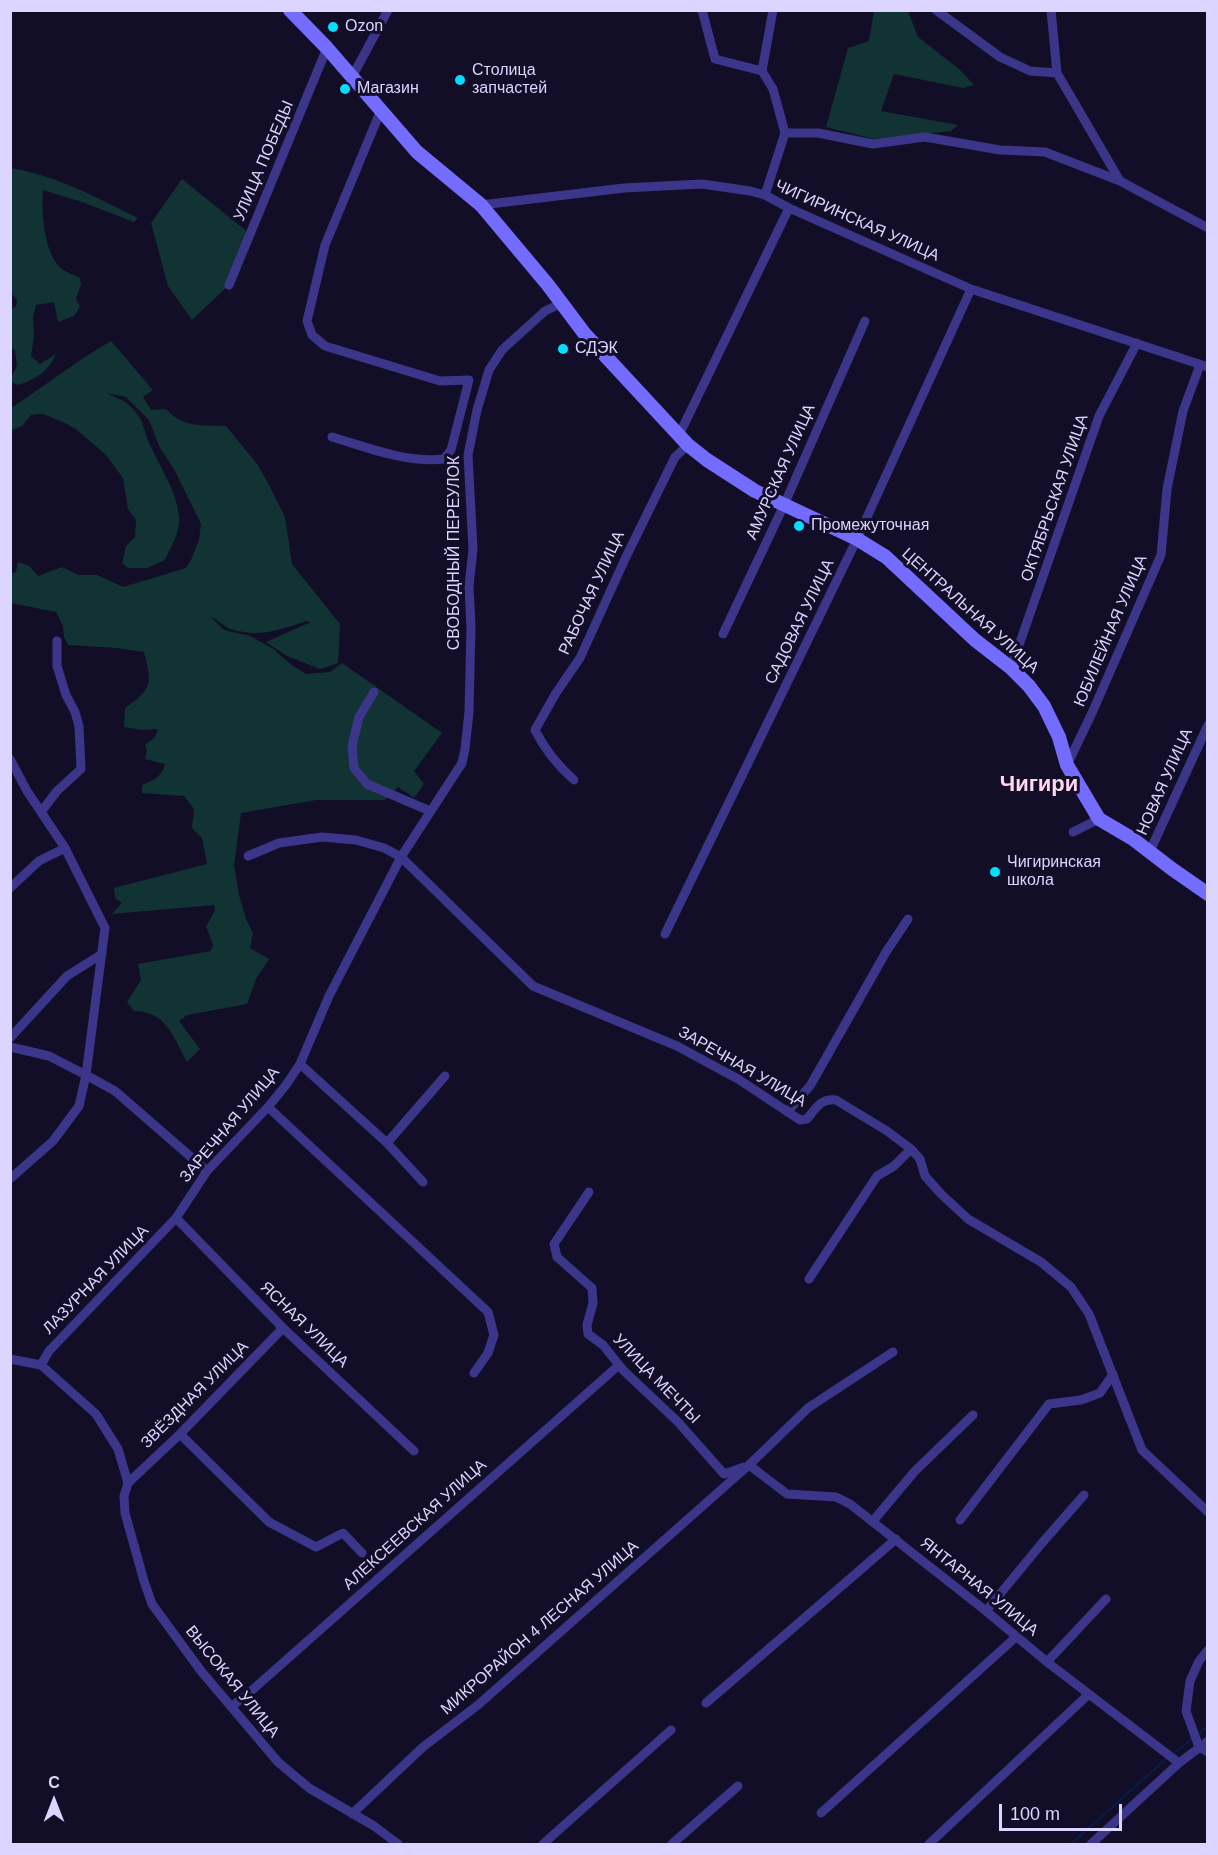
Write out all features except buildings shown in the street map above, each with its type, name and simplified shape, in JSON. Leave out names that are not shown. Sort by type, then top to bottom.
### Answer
[{"type":"street","name":"ЦЕНТРАЛЬНАЯ УЛИЦА","points":[[290,10],[327,48],[417,152],[481,205],[584,333],[684,440],[707,460],[745,485],[857,539],[886,557],[975,640],[1011,668],[1029,686],[1044,706],[1059,737],[1067,765],[1099,819],[1150,851],[1208,894]]},
{"type":"street","points":[[352,77],[388,10]]},
{"type":"street","points":[[702,10],[715,59],[762,70]]},
{"type":"street","points":[[765,195],[784,134],[772,89],[762,70],[773,10]]},
{"type":"street","points":[[936,10],[1000,57],[1030,71],[1057,73]]},
{"type":"street","points":[[1051,10],[1057,73],[1120,181]]},
{"type":"street","name":"УЛИЦА ПОБЕДЫ","points":[[229,285],[327,48]]},
{"type":"street","points":[[332,437],[397,456],[428,461],[444,459],[451,450],[469,380],[440,381],[325,346],[312,334],[308,321],[325,245],[381,110]]},
{"type":"street","points":[[784,134],[818,133],[873,144],[925,137],[1000,150],[1045,152],[1120,181],[1208,228]]},
{"type":"street","name":"ЧИГИРИНСКАЯ УЛИЦА","points":[[481,205],[624,188],[702,184],[765,195],[789,208],[971,289],[1204,366]]},
{"type":"street","name":"РАБОЧАЯ УЛИЦА","points":[[574,780],[556,763],[543,746],[535,730],[556,693],[580,658],[625,559],[684,440],[789,208]]},
{"type":"street","name":"САДОВАЯ УЛИЦА","points":[[665,934],[857,539],[971,289]]},
{"type":"street","name":"СВОБОДНЫЙ ПЕРЕУЛОК","points":[[401,857],[462,763],[465,749],[469,712],[471,627],[469,586],[473,549],[468,455],[477,410],[489,370],[502,350],[545,311],[562,303]]},
{"type":"street","name":"АМУРСКАЯ УЛИЦА","points":[[723,634],[784,505],[865,321]]},
{"type":"street","name":"ОКТЯБРЬСКАЯ УЛИЦА","points":[[1011,668],[1099,416],[1137,344]]},
{"type":"street","name":"ЮБИЛЕЙНАЯ УЛИЦА","points":[[1067,765],[1161,555],[1167,489],[1183,411],[1204,366]]},
{"type":"street","points":[[41,812],[57,791],[81,769],[79,726],[57,666],[57,641]]},
{"type":"street","points":[[374,692],[359,717],[352,746],[354,768],[367,784],[430,811]]},
{"type":"street","name":"НОВАЯ УЛИЦА","points":[[1150,851],[1208,724]]},
{"type":"street","points":[[10,759],[27,791],[65,848],[105,928],[86,1075],[79,1106],[53,1142],[10,1179]]},
{"type":"street","points":[[1073,832],[1099,819]]},
{"type":"street","name":"ЗАРЕЧНАЯ УЛИЦА","points":[[249,856],[279,843],[322,837],[356,840],[384,848],[401,857],[533,986],[677,1046],[738,1078],[800,1120],[807,1119],[827,1099],[836,1100],[887,1131],[920,1158],[926,1176],[941,1194],[968,1219],[1041,1262],[1071,1287],[1089,1314],[1142,1450],[1208,1512]]},
{"type":"street","points":[[10,888],[39,861],[65,848]]},
{"type":"street","name":"ЗАРЕЧНАЯ УЛИЦА","points":[[176,1218],[207,1171],[268,1107],[300,1064],[329,996],[401,857]]},
{"type":"street","points":[[787,1112],[810,1086],[886,952],[908,919]]},
{"type":"street","points":[[10,1038],[67,976],[102,954]]},
{"type":"street","points":[[10,1047],[49,1056],[115,1091],[207,1171]]},
{"type":"street","points":[[300,1064],[387,1143],[423,1182]]},
{"type":"street","points":[[387,1143],[445,1076]]},
{"type":"street","points":[[268,1107],[488,1312],[494,1335],[488,1353],[474,1372]]},
{"type":"street","points":[[809,1279],[877,1176],[894,1166],[911,1149]]},
{"type":"street","name":"УЛИЦА МЕЧТЫ","points":[[589,1192],[554,1244],[557,1257],[592,1288],[593,1303],[587,1325],[588,1334],[603,1345],[619,1365],[678,1422],[724,1474],[748,1465]]},
{"type":"street","name":"ЯСНАЯ УЛИЦА","points":[[176,1218],[283,1328],[414,1451]]},
{"type":"street","name":"ЛАЗУРНАЯ УЛИЦА","points":[[41,1365],[49,1351],[176,1218]]},
{"type":"street","name":"ЗВЁЗДНАЯ УЛИЦА","points":[[128,1483],[180,1434],[283,1328]]},
{"type":"street","name":"МИКРОРАЙОН 4 ЛЕСНАЯ УЛИЦА","points":[[352,1814],[423,1747],[477,1705],[748,1465],[808,1408],[893,1352]]},
{"type":"street","points":[[10,1359],[41,1365],[96,1414],[118,1449],[128,1483]]},
{"type":"street","name":"АЛЕКСЕЕВСКАЯ УЛИЦА","points":[[231,1707],[619,1365]]},
{"type":"street","points":[[960,1520],[1049,1404],[1081,1400],[1101,1393],[1113,1374]]},
{"type":"street","points":[[873,1521],[915,1471],[973,1414]]},
{"type":"street","points":[[180,1434],[269,1522],[316,1547],[343,1533],[363,1553]]},
{"type":"street","name":"ЯНТАРНАЯ УЛИЦА","points":[[748,1465],[787,1494],[836,1497],[850,1504],[1047,1662],[1179,1762]]},
{"type":"street","name":"ВЫСОКАЯ УЛИЦА","points":[[128,1483],[124,1496],[125,1513],[152,1604],[201,1671],[278,1762],[309,1788],[374,1826],[398,1845]]},
{"type":"street","points":[[986,1611],[1041,1543],[1084,1496]]},
{"type":"street","points":[[706,1703],[896,1539]]},
{"type":"street","points":[[1047,1662],[1106,1599]]},
{"type":"street","points":[[821,1813],[1016,1637]]},
{"type":"street","points":[[1203,1750],[1186,1711],[1190,1681],[1199,1661],[1208,1650]]},
{"type":"street","points":[[929,1845],[1089,1694]]},
{"type":"street","points":[[543,1845],[671,1730]]},
{"type":"street","points":[[1091,1845],[1179,1762],[1203,1750],[1208,1741]]},
{"type":"street","points":[[672,1845],[738,1786]]},
{"type":"green space","points":[[874,11],[908,11],[918,37],[959,69],[974,85],[963,88],[894,74],[881,111],[958,125],[951,131],[874,139],[826,127],[848,48],[869,41]]},
{"type":"green space","points":[[10,168],[60,182],[138,218],[134,222],[43,190],[43,221],[51,254],[62,269],[80,278],[81,285],[76,298],[80,307],[74,316],[58,322],[54,302],[36,305],[33,317],[34,336],[31,356],[40,364],[56,354],[41,374],[18,385],[10,381],[17,366],[15,351],[10,346],[11,309],[16,306],[17,300],[10,292]]},
{"type":"green space","points":[[182,179],[250,234],[229,285],[192,320],[168,286],[151,223]]},
{"type":"green space","points":[[111,341],[153,390],[143,397],[151,410],[166,409],[179,420],[193,424],[226,426],[257,464],[285,517],[292,564],[340,624],[338,663],[320,669],[287,656],[266,642],[311,622],[306,621],[269,632],[250,633],[228,628],[211,617],[224,630],[250,636],[272,648],[306,674],[330,672],[342,663],[442,733],[414,771],[424,784],[414,798],[398,787],[385,800],[316,800],[241,813],[234,865],[239,895],[253,933],[250,948],[269,959],[256,979],[247,1004],[187,1015],[179,1021],[200,1049],[187,1062],[173,1035],[161,1021],[145,1012],[134,1011],[127,1002],[141,980],[138,964],[211,951],[213,944],[206,927],[215,910],[214,905],[112,914],[122,903],[115,898],[114,888],[207,864],[202,838],[192,828],[194,809],[184,796],[142,793],[142,785],[156,778],[162,772],[165,764],[145,759],[147,750],[145,745],[155,737],[158,729],[142,730],[124,727],[125,708],[141,696],[148,684],[144,652],[68,645],[56,612],[11,603],[10,574],[16,572],[18,562],[29,566],[38,576],[62,567],[78,575],[97,575],[123,587],[186,568],[199,540],[201,524],[174,469],[160,448],[149,420],[126,397],[106,393],[127,404],[139,416],[171,489],[179,516],[177,533],[165,560],[147,568],[128,568],[122,563],[126,546],[135,537],[136,520],[128,509],[123,478],[106,455],[76,429],[43,414],[31,415],[22,426],[12,430],[11,428],[11,408]]},
{"type":"waterway","points":[[1198,1734],[1208,1727]]},
{"type":"waterway","points":[[1172,1755],[1193,1738]]},
{"type":"waterway","points":[[1071,1844],[1167,1758]]},
{"type":"place","name":"Ozon","points":[[333,27]]},
{"type":"place","name":"Столица запчастей","points":[[460,80]]},
{"type":"place","name":"Магазин","points":[[345,89]]},
{"type":"place","name":"СДЭК","points":[[563,349]]},
{"type":"place","name":"Промежуточная","points":[[799,526]]},
{"type":"place","name":"Чигиринская школа","points":[[995,872]]},
{"type":"district","name":"Чигири","points":[[1039,785]]}]
